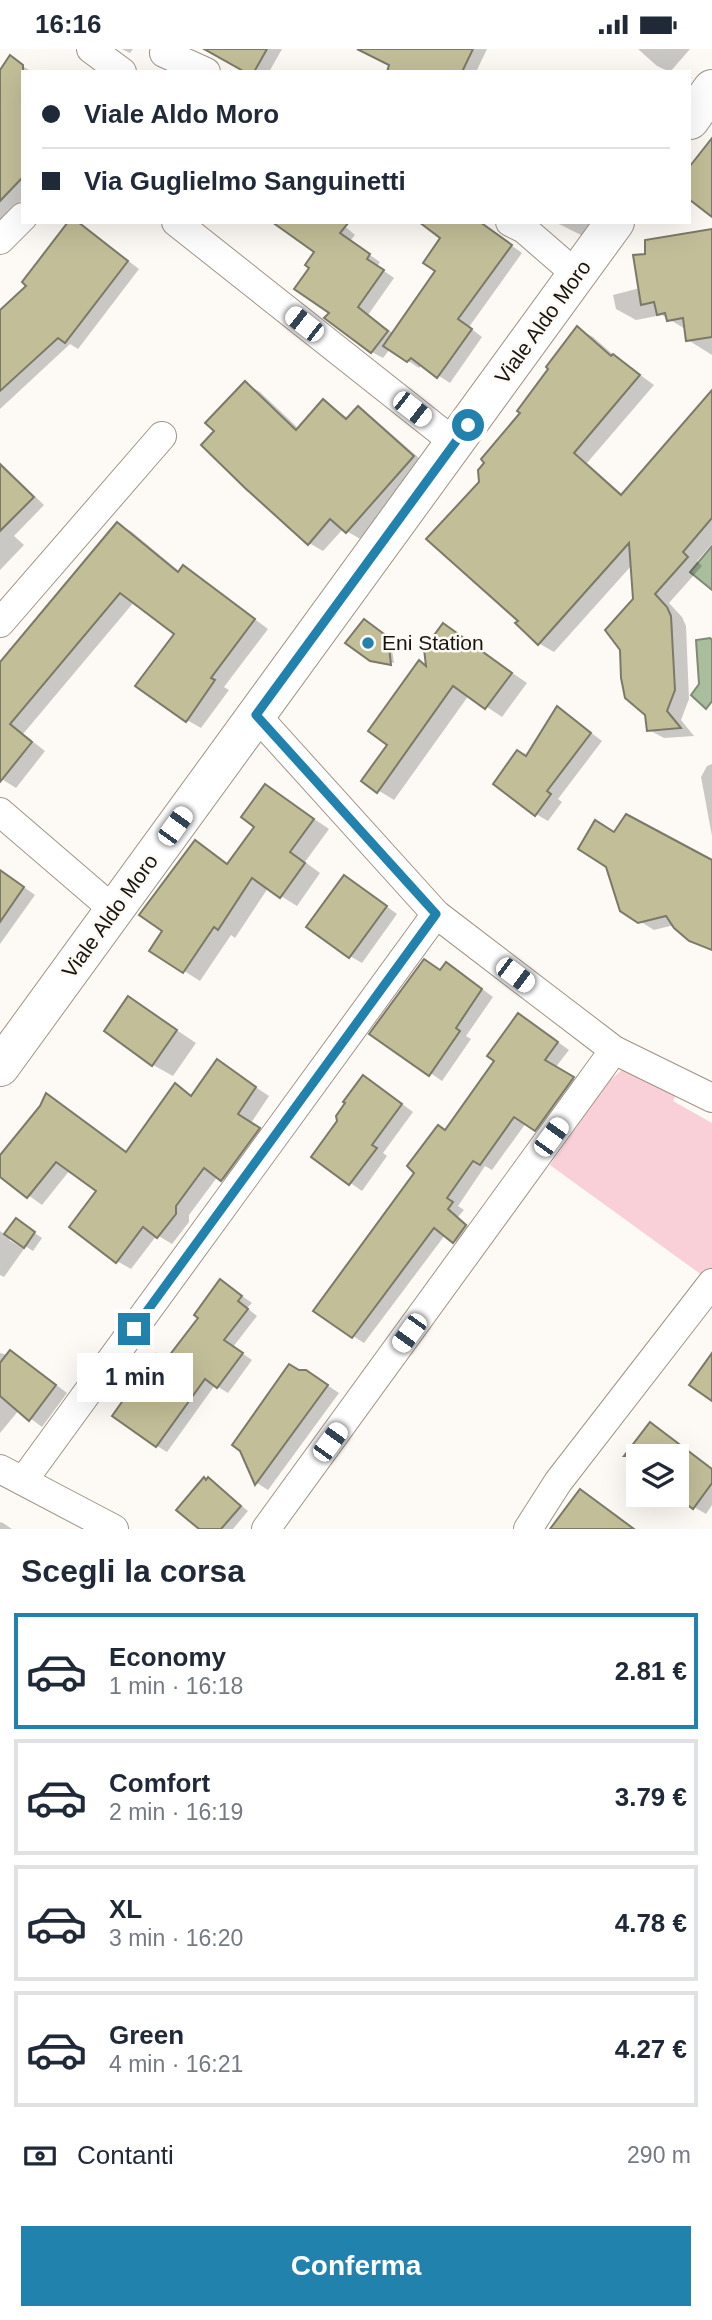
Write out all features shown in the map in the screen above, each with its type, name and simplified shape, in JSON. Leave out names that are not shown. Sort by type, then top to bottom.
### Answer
[{"type":"main road","points":[[691,119],[712,89]]},
{"type":"main road","name":"Viale Aldo Moro","points":[[0,1067],[614,224]]},
{"type":"street","points":[[91,49],[119,70]]},
{"type":"street","points":[[161,58],[200,70]]},
{"type":"street","points":[[0,240],[21,219]]},
{"type":"street","points":[[179,224],[455,443]]},
{"type":"street","points":[[514,224],[524,229],[577,275]]},
{"type":"street","points":[[0,623],[162,436]]},
{"type":"street","points":[[256,715],[436,914],[614,1050],[712,1098]]},
{"type":"street","points":[[0,812],[114,910]]},
{"type":"street","points":[[111,1528],[11,1475],[436,914]]},
{"type":"street","points":[[266,1529],[614,1050]]},
{"type":"street","points":[[528,1529],[558,1482],[712,1283]]},
{"type":"shaded area","points":[[712,546],[712,590],[690,572]]},
{"type":"shaded area","points":[[710,638],[712,701],[706,709],[691,695],[699,684],[696,640]]},
{"type":"shaded area","points":[[622,1070],[636,1070],[679,1089],[673,1101],[712,1123],[712,1270],[706,1278],[550,1165],[609,1081]]},
{"type":"building","points":[[204,49],[267,49],[255,70],[241,70]]},
{"type":"building","points":[[357,49],[473,49],[463,70],[388,70],[389,65]]},
{"type":"building","points":[[10,55],[23,65],[21,179],[0,201],[0,70]]},
{"type":"building","points":[[712,138],[712,217],[691,201],[691,165]]},
{"type":"building","points":[[66,224],[81,224],[128,261],[65,343],[58,338],[0,391],[0,310],[26,286],[22,282]]},
{"type":"building","points":[[275,224],[347,224],[340,233],[370,254],[367,259],[384,270],[358,307],[388,331],[371,353],[324,318],[329,313],[294,289],[309,268],[305,265],[314,252]]},
{"type":"building","points":[[422,224],[483,224],[512,245],[458,319],[472,329],[437,378],[411,358],[407,362],[383,346],[435,271],[423,263],[440,238]]},
{"type":"building","points":[[712,229],[712,337],[686,341],[683,318],[667,321],[665,313],[657,315],[654,302],[641,305],[633,255],[645,254],[645,240]]},
{"type":"building","points":[[577,326],[611,356],[613,354],[640,375],[574,453],[621,495],[712,390],[712,518],[683,552],[688,557],[655,594],[671,616],[675,690],[667,711],[681,728],[647,731],[645,715],[625,698],[620,650],[605,630],[633,599],[629,543],[538,645],[515,623],[518,621],[426,539],[479,482],[478,470],[484,463],[481,459],[520,413],[517,411]]},
{"type":"building","points":[[245,381],[296,430],[323,399],[346,419],[358,406],[414,456],[346,533],[330,519],[308,545],[201,445],[214,431],[205,423]]},
{"type":"building","points":[[0,464],[34,497],[0,531]]},
{"type":"building","points":[[117,522],[178,572],[183,565],[255,619],[211,678],[215,680],[186,722],[135,686],[174,634],[120,593],[10,724],[32,742],[0,782],[0,662]]},
{"type":"building","points":[[364,619],[388,637],[391,665],[370,661],[345,643]]},
{"type":"building","points":[[443,623],[512,673],[485,709],[453,686],[377,793],[361,781],[387,745],[368,731],[419,660],[426,666],[424,649]]},
{"type":"building","points":[[557,706],[591,733],[547,791],[551,794],[535,816],[493,784],[517,750],[526,756]]},
{"type":"building","points":[[265,784],[314,819],[290,852],[305,863],[280,898],[252,878],[218,930],[214,927],[183,973],[149,951],[162,931],[139,915],[195,840],[227,864],[254,827],[241,817]]},
{"type":"building","points":[[626,814],[712,860],[712,950],[689,941],[674,928],[666,916],[638,923],[620,911],[606,867],[578,849],[595,820],[614,832]]},
{"type":"building","points":[[0,870],[24,887],[0,922]]},
{"type":"building","points":[[344,875],[387,906],[349,958],[306,927]]},
{"type":"building","points":[[424,959],[440,970],[446,962],[482,989],[456,1028],[460,1031],[429,1076],[369,1034]]},
{"type":"building","points":[[128,996],[177,1030],[152,1066],[104,1031]]},
{"type":"building","points":[[518,1013],[558,1042],[545,1060],[574,1077],[535,1131],[514,1117],[480,1165],[473,1161],[447,1198],[453,1202],[448,1209],[466,1225],[453,1243],[434,1228],[352,1338],[313,1311],[414,1173],[407,1166],[438,1125],[445,1130],[494,1061],[487,1056]]},
{"type":"building","points":[[217,1059],[256,1087],[238,1114],[260,1128],[221,1181],[204,1168],[176,1206],[176,1214],[157,1238],[143,1227],[116,1263],[69,1227],[96,1191],[56,1162],[27,1198],[0,1177],[0,1155],[40,1106],[46,1093],[126,1152],[175,1083],[191,1096]]},
{"type":"building","points":[[363,1075],[402,1104],[372,1145],[377,1148],[349,1185],[311,1157],[337,1121],[336,1116],[345,1103],[343,1102]]},
{"type":"building","points":[[16,1218],[35,1232],[24,1248],[4,1234]]},
{"type":"building","points":[[220,1279],[242,1296],[238,1301],[248,1309],[224,1340],[243,1353],[217,1388],[205,1379],[156,1447],[112,1416],[156,1354],[165,1361],[198,1318],[194,1315]]},
{"type":"building","points":[[10,1350],[56,1385],[29,1421],[0,1396],[0,1363]]},
{"type":"building","points":[[712,1353],[712,1401],[689,1385]]},
{"type":"building","points":[[289,1364],[299,1370],[306,1370],[328,1385],[255,1485],[240,1451],[232,1445]]},
{"type":"building","points":[[650,1422],[679,1444],[633,1444]]},
{"type":"building","points":[[689,1452],[712,1469],[712,1483],[693,1509],[689,1506]]},
{"type":"building","points":[[204,1477],[206,1480],[208,1477],[241,1506],[221,1529],[199,1529],[176,1510]]},
{"type":"building","points":[[580,1489],[634,1529],[550,1529]]},
{"type":"place","name":"Eni Station","points":[[368,643]]},
{"type":"route","points":[[134,1329],[436,914],[256,715],[468,425]]}]
